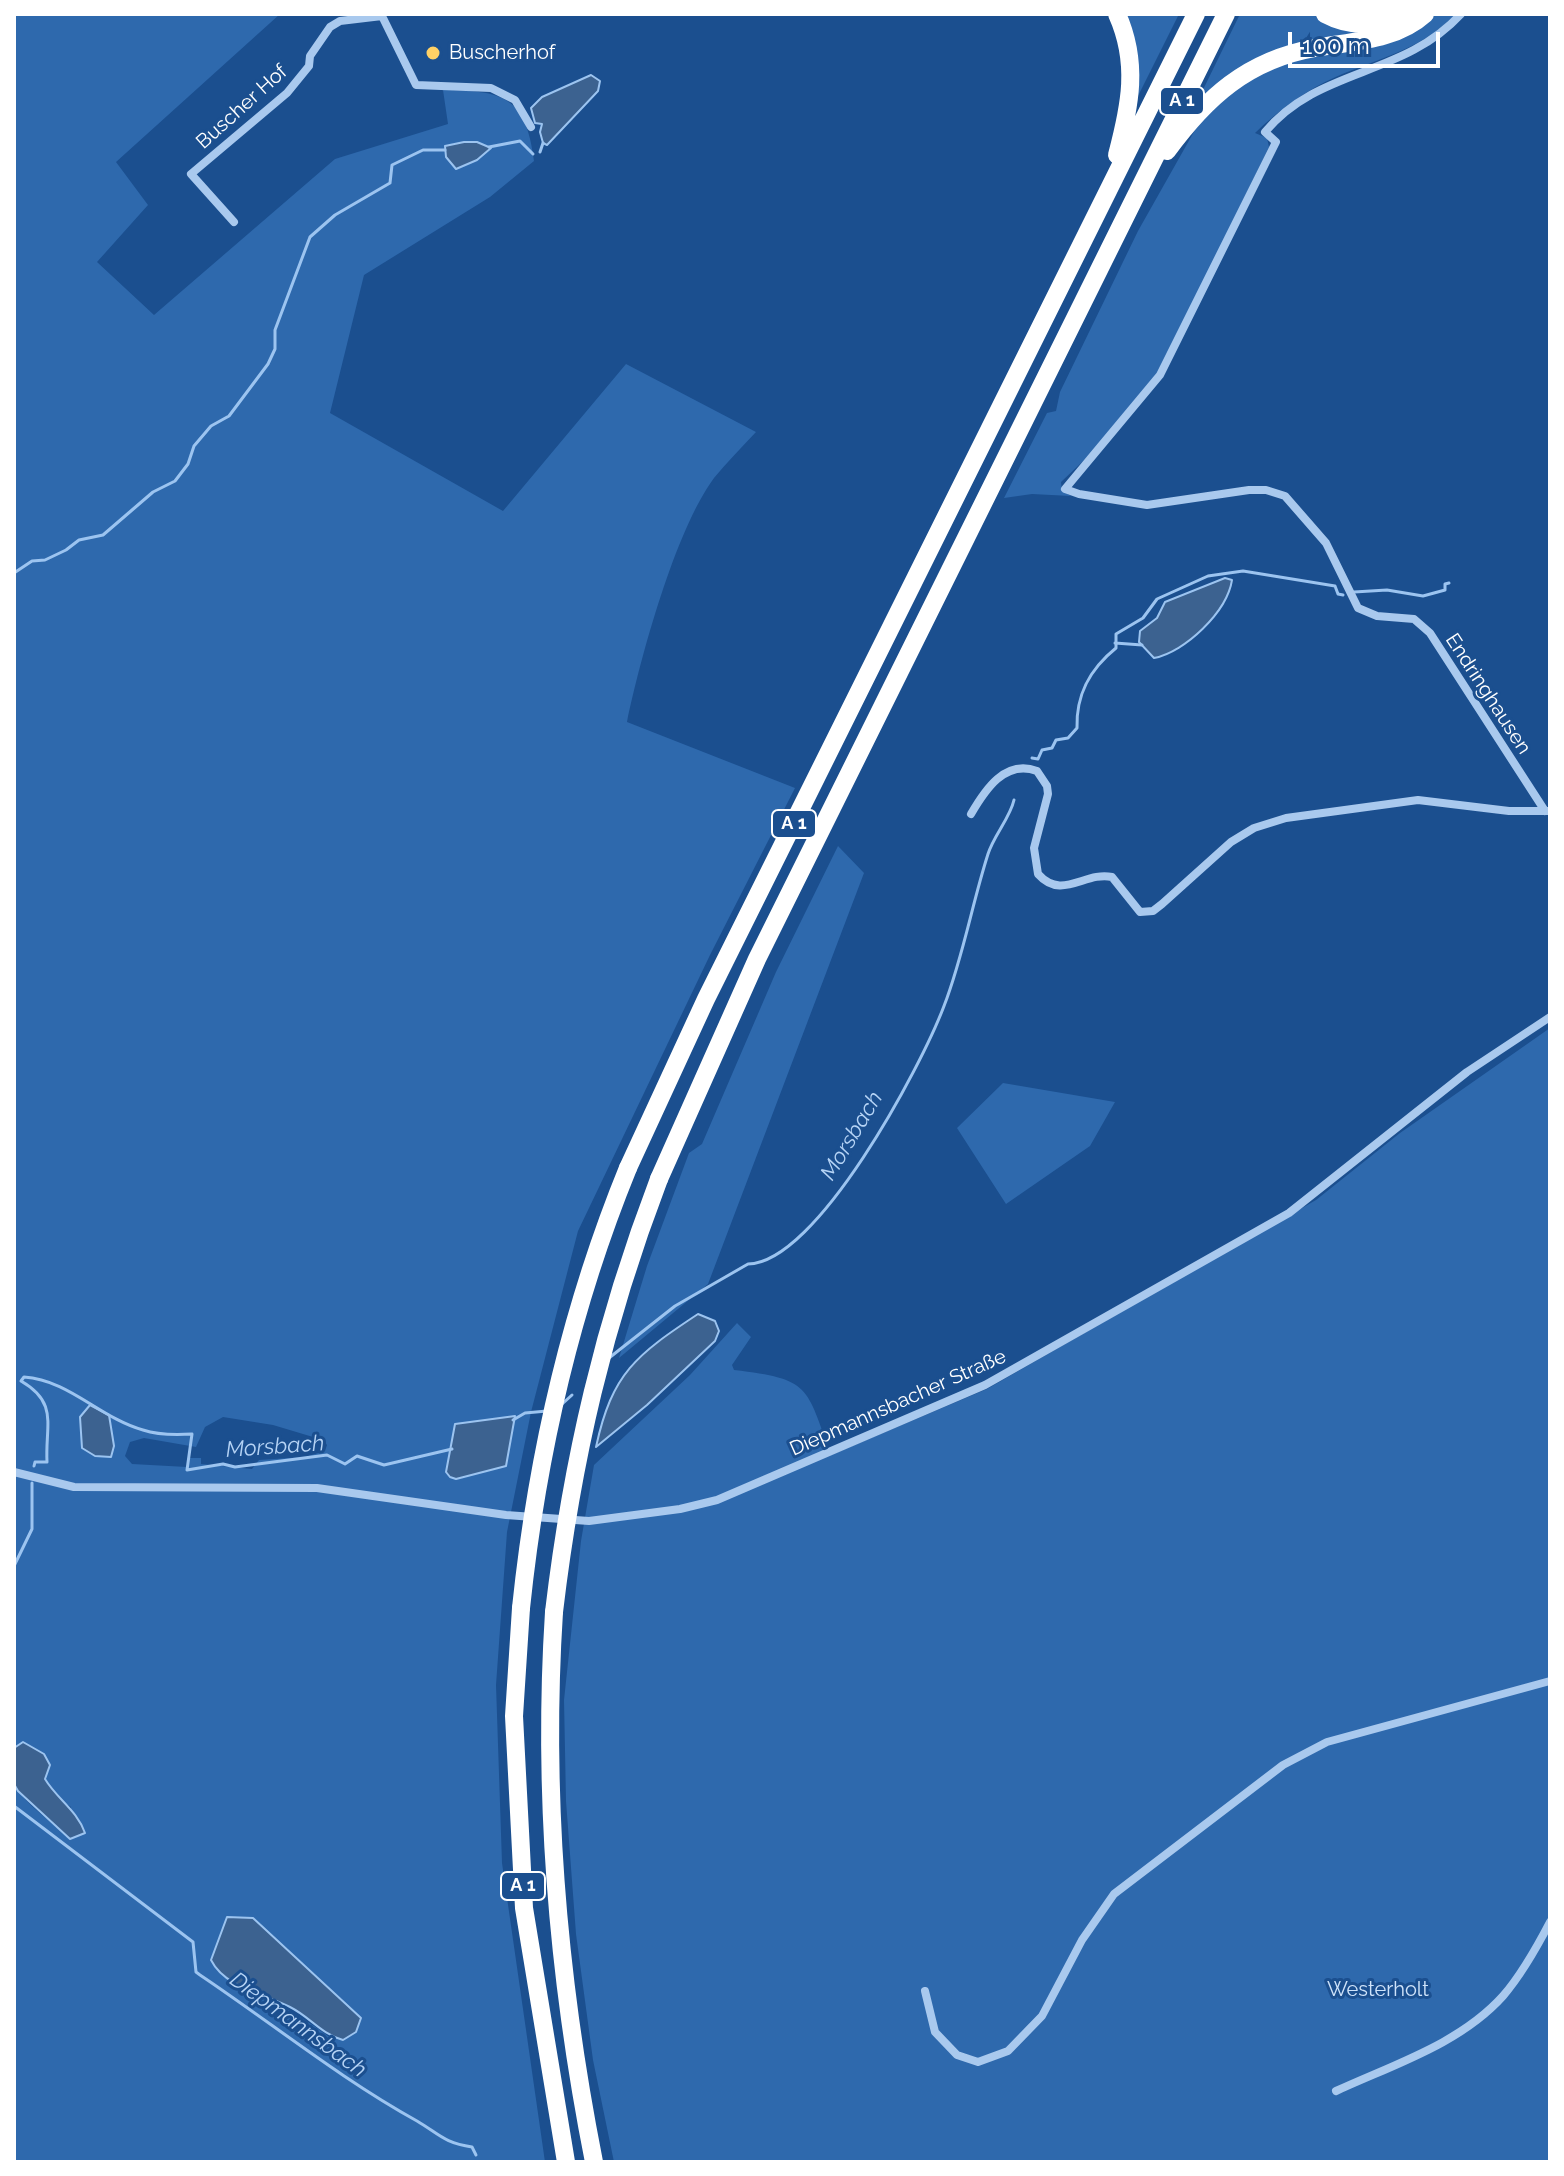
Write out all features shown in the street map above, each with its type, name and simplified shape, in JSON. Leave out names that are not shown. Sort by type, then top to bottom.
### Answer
[{"type":"highway","points":[[1108,190],[1128,118],[1132,85],[1129,51],[1117,14]]},
{"type":"highway","name":"A 1","points":[[566,2162],[545,2052],[524,1908],[514,1716],[521,1608],[539,1473],[570,1331],[597,1244],[628,1168],[706,999],[1196,14]]},
{"type":"highway","name":"A 1","points":[[594,2162],[569,2017],[553,1868],[548,1768],[554,1612],[564,1529],[592,1383],[634,1244],[659,1179],[757,959],[1226,14]]},
{"type":"highway","points":[[1325,14],[1343,22],[1365,24],[1403,14]]},
{"type":"highway","points":[[1139,188],[1192,116],[1237,77],[1290,53],[1392,33],[1425,14]]},
{"type":"street","name":"Endringhausen","points":[[1461,14],[1438,37],[1409,55],[1330,84],[1279,114],[1265,132],[1276,142],[1160,375],[1135,409],[1066,483],[1069,492],[1147,505],[1266,490],[1291,501],[1321,535],[1358,608],[1377,616],[1414,619],[1430,633],[1548,811]]},
{"type":"street","name":"Buscher Hof","points":[[234,222],[191,174],[287,93],[309,66],[310,56],[330,27],[340,21],[382,15],[416,85],[472,86],[503,92],[515,100],[531,127]]},
{"type":"street","name":"Endringhausen","points":[[971,814],[988,787],[1001,775],[1020,768],[1037,771],[1043,777],[1048,794],[1034,848],[1038,874],[1047,882],[1062,887],[1100,876],[1112,877],[1140,912],[1147,913],[1162,904],[1243,834],[1286,818],[1418,800],[1492,810],[1548,811]]},
{"type":"street","name":"Diepmannsbacher Straße","points":[[14,1472],[74,1487],[317,1488],[506,1515],[589,1521],[680,1509],[717,1500],[985,1385],[1289,1213],[1467,1072],[1550,1017]]},
{"type":"street","points":[[925,1991],[935,2032],[957,2055],[978,2062],[1008,2051],[1042,2016],[1082,1940],[1114,1894],[1283,1765],[1327,1742],[1500,1698],[1550,1681]]},
{"type":"street","points":[[1336,2091],[1421,2053],[1486,2012],[1511,1986],[1550,1922]]},
{"type":"green space","points":[[14,14],[280,14],[116,162],[148,205],[97,262],[154,315],[335,159],[448,124],[443,90],[481,92],[508,101],[517,110],[525,122],[534,161],[490,197],[364,275],[330,413],[503,511],[626,364],[756,432],[714,478],[686,529],[650,630],[627,722],[795,788],[710,955],[578,1231],[531,1412],[507,1532],[496,1685],[502,1863],[545,2162],[14,2162],[14,1784],[32,1806],[70,1839],[71,1807],[55,1796],[24,1742],[14,1748]],"holes":[[[223,1417],[273,1425],[323,1440],[327,1445],[325,1451],[305,1457],[259,1460],[252,1469],[201,1464],[201,1458],[190,1458],[187,1467],[132,1464],[125,1456],[130,1442],[144,1438],[196,1447],[205,1427]],[[109,1418],[108,1425],[82,1448],[81,1422]],[[216,1968],[356,2032],[328,2036]]]},
{"type":"green space","points":[[1122,14],[1179,14],[1134,104]]},
{"type":"green space","points":[[1240,14],[1317,14],[1398,26],[1304,46],[1197,102]]},
{"type":"green space","points":[[1434,14],[1456,14],[1410,47],[1315,87],[1255,133],[1267,138],[1269,147],[1158,374],[1098,447],[1061,482],[1062,491],[1071,496],[1032,494],[1004,498],[1047,413],[1056,411],[1060,392],[1138,231],[1204,114],[1262,70]]},
{"type":"green space","points":[[838,846],[864,873],[708,1284],[619,1358],[647,1266],[689,1153],[702,1144],[776,972]]},
{"type":"green space","name":"Westerholt","points":[[1550,1028],[1550,2162],[614,2162],[593,2060],[576,1934],[566,1801],[564,1700],[581,1541],[594,1465],[690,1375],[737,1323],[751,1337],[732,1365],[734,1370],[778,1377],[802,1390],[810,1400],[831,1455],[987,1389],[1316,1200],[1400,1133]]},
{"type":"green space","points":[[1003,1083],[1115,1102],[1090,1146],[1006,1204],[957,1128]]},
{"type":"shaded area","points":[[591,75],[600,81],[598,91],[547,145],[543,143],[540,132],[542,124],[535,123],[531,108],[542,97]]},
{"type":"shaded area","points":[[477,142],[491,148],[477,160],[456,169],[446,157],[445,146]]},
{"type":"shaded area","points":[[1225,578],[1232,580],[1222,605],[1203,629],[1179,648],[1154,658],[1139,642],[1140,631],[1157,618],[1165,602]]},
{"type":"shaded area","points":[[698,1314],[715,1321],[719,1331],[715,1341],[647,1405],[596,1447],[610,1401],[630,1368],[658,1342]]},
{"type":"shaded area","points":[[90,1405],[109,1415],[114,1446],[111,1457],[95,1456],[82,1448],[80,1417]]},
{"type":"shaded area","points":[[515,1416],[506,1466],[456,1479],[450,1477],[446,1472],[455,1424]]},
{"type":"shaded area","points":[[23,1742],[44,1754],[50,1765],[45,1779],[77,1818],[85,1833],[70,1839],[18,1791],[14,1784],[14,1748]]},
{"type":"shaded area","points":[[227,1917],[253,1918],[361,2018],[356,2032],[343,2040],[335,2037],[290,2007],[236,1984],[217,1970],[211,1960]]},
{"type":"waterway","points":[[489,147],[520,141],[533,154]]},
{"type":"waterway","points":[[540,152],[543,143]]},
{"type":"waterway","points":[[14,573],[32,561],[45,560],[66,550],[79,540],[103,535],[153,492],[175,481],[188,464],[194,446],[211,426],[229,416],[268,364],[275,349],[275,330],[310,237],[335,215],[390,183],[392,165],[423,150],[445,150]]},
{"type":"waterway","name":"Morsbach","points":[[1032,758],[1038,759],[1042,750],[1052,748],[1056,740],[1068,738],[1077,728],[1079,704],[1086,683],[1116,648],[1116,634],[1143,618],[1157,599],[1208,576],[1243,571],[1335,586],[1338,594],[1343,595]]},
{"type":"waterway","name":"Morsbach","points":[[1354,592],[1387,590],[1423,596],[1445,590],[1445,584],[1449,583]]},
{"type":"waterway","name":"Morsbach","points":[[1115,643],[1142,645]]},
{"type":"waterway","name":"Morsbach","points":[[609,1358],[675,1306],[748,1264],[775,1255],[804,1232],[834,1198],[890,1114],[932,1035],[957,969],[988,854],[1014,800]]},
{"type":"waterway","name":"Morsbach","points":[[21,1381],[24,1377],[56,1385],[143,1430],[192,1434],[187,1470],[327,1455],[345,1464],[357,1456],[384,1465],[452,1449]]},
{"type":"waterway","name":"Diepmannsbach","points":[[21,1381],[41,1398],[48,1416],[47,1462],[35,1462],[34,1466]]},
{"type":"waterway","name":"Morsbach","points":[[561,1405],[572,1395]]},
{"type":"waterway","name":"Morsbach","points":[[513,1420],[525,1413],[547,1411]]},
{"type":"waterway","name":"Diepmannsbach","points":[[14,1566],[32,1529],[32,1483]]},
{"type":"waterway","name":"Diepmannsbach","points":[[14,1806],[193,1942],[196,1972],[361,2087],[442,2137],[472,2147],[476,2155]]},
{"type":"place","name":"Buscherhof","points":[[433,53]]}]
